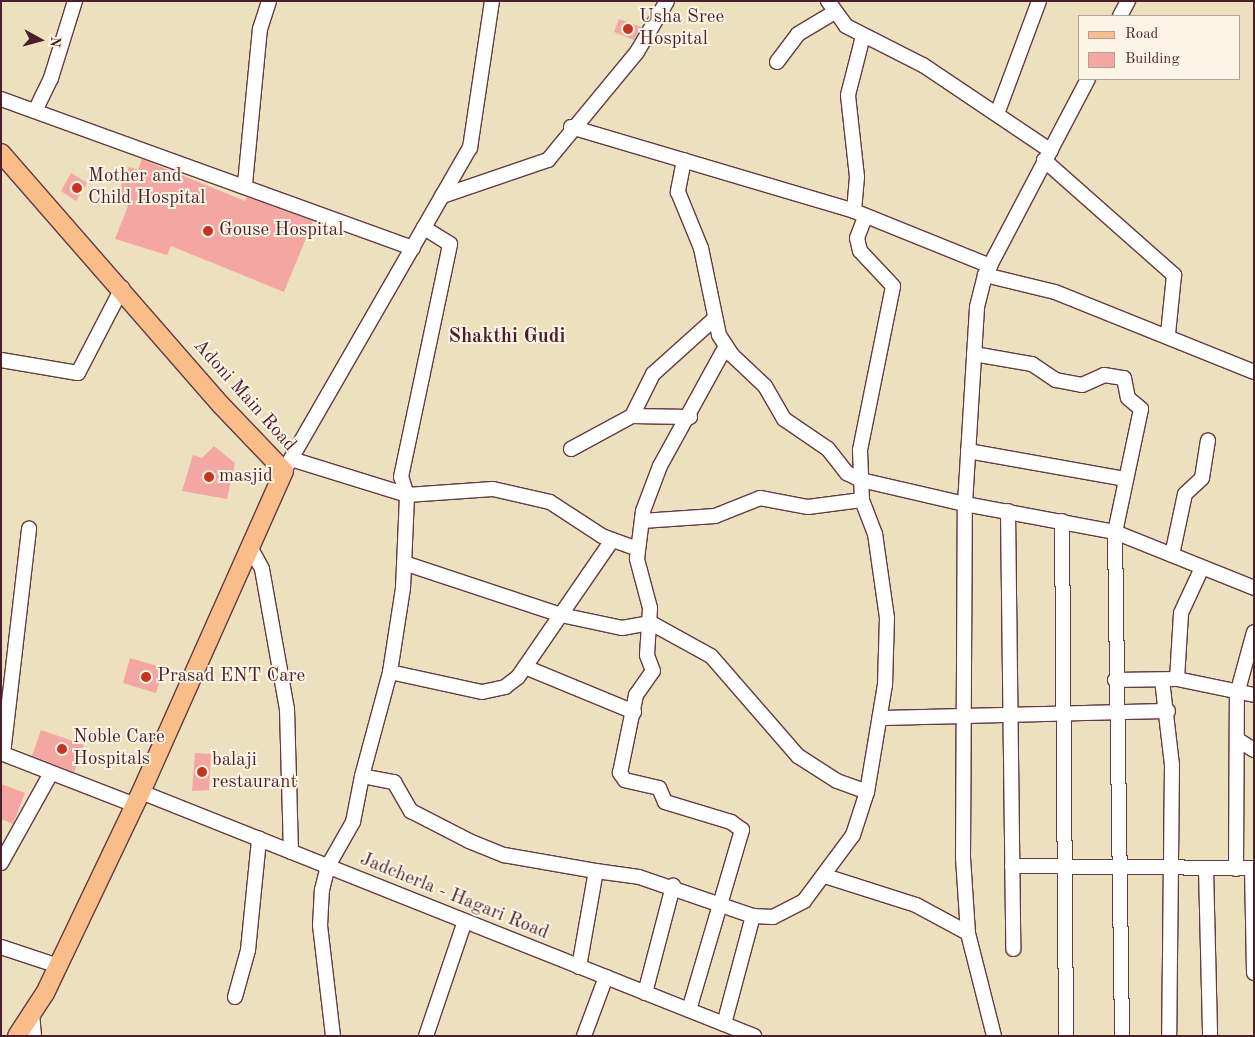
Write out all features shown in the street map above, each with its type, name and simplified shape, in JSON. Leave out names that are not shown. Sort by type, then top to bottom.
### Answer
[{"type":"main road","name":"Adoni Main Road","points":[[1,153],[122,288],[221,405],[287,465],[138,799],[58,966],[17,1036]]},
{"type":"street","points":[[35,111],[54,71],[75,1]]},
{"type":"street","points":[[245,184],[260,29],[269,1]]},
{"type":"street","points":[[492,1],[470,148],[287,465],[407,495],[492,489],[550,502],[612,540],[638,549]]},
{"type":"street","points":[[442,196],[548,160],[571,127],[637,52],[667,1]]},
{"type":"street","points":[[996,114],[1039,1]]},
{"type":"street","points":[[1121,15],[1128,1]]},
{"type":"street","points":[[777,62],[798,34],[830,7],[863,36],[923,65],[996,114],[1047,155],[1174,275],[1168,334]]},
{"type":"street","points":[[362,776],[394,782],[411,811],[468,841],[504,855],[673,886],[753,916],[791,912],[825,876],[853,835],[867,792],[880,718],[886,618],[875,534],[862,500],[860,450],[892,286],[860,251],[857,238],[860,214],[848,95],[863,36]]},
{"type":"street","points":[[994,1036],[968,933],[965,504],[977,307],[987,270],[1087,80]]},
{"type":"street","points":[[1,99],[245,184],[413,248]]},
{"type":"street","points":[[571,127],[860,214],[987,270],[1055,292],[1168,334],[1254,372]]},
{"type":"street","points":[[684,160],[678,192],[701,248],[714,319],[726,346],[765,386],[784,419],[828,449],[847,473],[861,480],[965,504],[1115,532],[1172,555],[1201,570],[1254,588]]},
{"type":"street","points":[[334,1036],[320,926],[328,866],[353,822],[362,776],[390,672],[404,563],[407,495],[401,478],[450,244],[424,228]]},
{"type":"street","points":[[1,360],[78,373],[122,288]]},
{"type":"street","points":[[632,416],[653,374],[714,319]]},
{"type":"street","points":[[689,1010],[722,905],[742,830],[665,802],[659,788],[621,777],[638,690],[653,671],[647,655],[651,623],[638,549],[648,489],[690,417],[726,346]]},
{"type":"street","points":[[974,354],[1032,364],[1056,380],[1082,385],[1104,375],[1124,378],[1128,398],[1139,405],[1142,415],[1125,479],[1115,532],[1114,712],[1120,867],[1122,1036]]},
{"type":"street","points":[[571,449],[632,416],[690,417]]},
{"type":"street","points":[[1172,555],[1185,494],[1202,478],[1208,440]]},
{"type":"street","points":[[968,451],[1125,479]]},
{"type":"street","points":[[642,521],[715,516],[760,498],[808,507],[862,500]]},
{"type":"street","points":[[1008,511],[1013,949]]},
{"type":"street","points":[[1062,521],[1061,711],[1067,867],[1066,1036]]},
{"type":"street","points":[[2,753],[29,528]]},
{"type":"street","points":[[390,672],[494,692],[525,667],[612,540]]},
{"type":"street","points":[[250,547],[262,569],[287,709],[291,852]]},
{"type":"street","points":[[404,563],[561,615],[622,628],[651,623],[711,656],[798,756],[837,781],[867,792]]},
{"type":"street","points":[[1177,680],[1180,613],[1201,570]]},
{"type":"street","points":[[1236,869],[1237,694],[1254,632]]},
{"type":"street","points":[[525,667],[634,712]]},
{"type":"street","points":[[1115,680],[1177,680],[1237,694],[1254,695]]},
{"type":"street","points":[[1162,680],[1168,711],[1170,1036]]},
{"type":"street","points":[[880,718],[1061,711],[1168,711]]},
{"type":"street","points":[[1238,740],[1254,750]]},
{"type":"street","name":"Jadcherla - Hagari Road","points":[[2,753],[51,773],[138,799],[259,839],[754,1036]]},
{"type":"street","points":[[1,863],[51,773]]},
{"type":"street","points":[[235,997],[248,950],[259,839]]},
{"type":"street","points":[[1012,866],[1253,868],[1254,972]]},
{"type":"street","points":[[1206,868],[1210,1036]]},
{"type":"street","points":[[579,967],[596,871]]},
{"type":"street","points":[[825,876],[916,905],[968,933]]},
{"type":"street","points":[[645,993],[673,886]]},
{"type":"street","points":[[724,1024],[753,916]]},
{"type":"street","points":[[426,1036],[465,921]]},
{"type":"street","points":[[1,947],[58,966]]},
{"type":"street","points":[[584,1036],[606,977]]},
{"type":"street","points":[[32,1013],[34,1036]]},
{"type":"building","points":[[619,19],[641,27],[634,40],[614,32]]},
{"type":"building","points":[[142,159],[245,201],[247,197],[313,221],[284,292],[171,246],[167,255],[115,239],[128,206],[115,201],[129,167],[138,170]]},
{"type":"building","points":[[71,173],[87,183],[76,201],[61,191]]},
{"type":"building","name":"masjid","points":[[214,446],[235,463],[227,499],[182,491],[193,455],[202,458]]},
{"type":"building","points":[[130,658],[164,668],[156,693],[123,683]]},
{"type":"building","points":[[41,730],[84,745],[74,772],[32,756]]},
{"type":"building","name":"balaji restaurant","points":[[195,753],[211,754],[209,790],[192,791]]},
{"type":"building","points":[[1,784],[25,793],[13,824],[1,819]]},
{"type":"place","name":"Usha Sree Hospital","points":[[628,29]]},
{"type":"place","name":"Mother and Child Hospital","points":[[77,188]]},
{"type":"place","name":"Gouse Hospital","points":[[208,231]]},
{"type":"place","name":"masjid","points":[[209,477]]},
{"type":"place","name":"Prasad ENT Care","points":[[146,677]]},
{"type":"place","name":"Noble Care Hospitals","points":[[62,749]]},
{"type":"place","name":"balaji restaurant","points":[[202,772]]},
{"type":"district","name":"Shakthi Gudi","points":[[507,337]]}]
